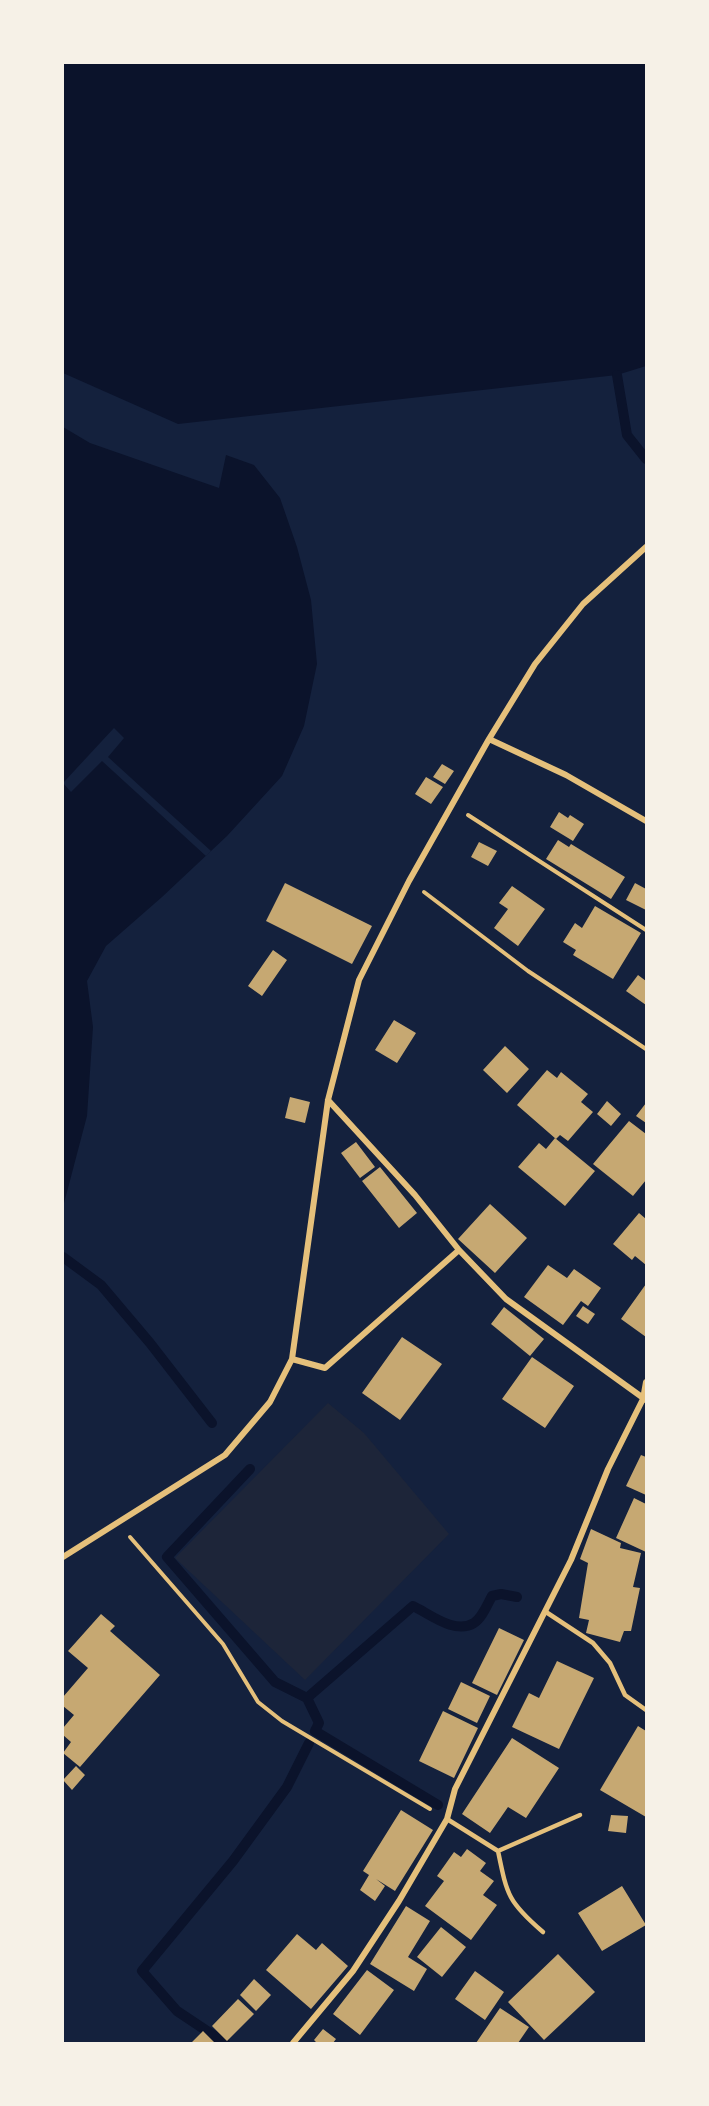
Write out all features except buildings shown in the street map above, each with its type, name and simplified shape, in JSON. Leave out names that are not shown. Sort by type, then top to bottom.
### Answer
[{"type":"street","points":[[63,1557],[225,1455],[270,1402],[292,1359],[328,1100],[359,980],[409,881],[489,739],[535,664],[583,604],[646,547]]},
{"type":"street","points":[[489,739],[566,775],[646,821]]},
{"type":"street","points":[[328,1100],[415,1195],[459,1250],[506,1299],[645,1400]]},
{"type":"street","points":[[292,1359],[325,1368],[459,1250]]},
{"type":"street","points":[[292,2043],[353,1971],[399,1901],[447,1819],[455,1789],[546,1612],[571,1560],[608,1469],[645,1400],[646,1382]]},
{"type":"lane","points":[[546,1612],[593,1643],[610,1663],[625,1695],[646,1710]]},
{"type":"lane","points":[[498,1851],[580,1815]]},
{"type":"lane","points":[[447,1819],[498,1851],[506,1891],[520,1912],[543,1932]]},
{"type":"path","points":[[452,805],[646,930]]},
{"type":"path","points":[[409,881],[528,971],[646,1049]]},
{"type":"path","points":[[117,1522],[223,1644],[258,1702],[282,1720],[447,1819]]},
{"type":"shaded area","points":[[63,63],[646,63],[646,366],[617,375],[178,424],[63,373]]},
{"type":"shaded area","points":[[63,427],[90,443],[219,488],[226,455],[254,465],[280,498],[297,547],[311,600],[317,664],[304,726],[282,776],[227,836],[106,946],[87,981],[93,1027],[87,1116],[63,1207]]},
{"type":"shaded area","points":[[328,1403],[364,1433],[449,1534],[305,1680],[175,1558]]},
{"type":"pier","points":[[114,728],[124,738],[108,757],[211,851],[206,856],[102,761],[71,792],[63,783]]},
{"type":"waterway","points":[[617,375],[627,435],[646,459]]},
{"type":"waterway","points":[[63,1257],[101,1285],[150,1343],[212,1423]]},
{"type":"waterway","points":[[250,1469],[167,1557],[275,1682],[307,1698],[319,1723],[315,1731],[438,1805]]},
{"type":"waterway","points":[[307,1698],[413,1606],[443,1622],[459,1627],[474,1623],[492,1596],[501,1594],[517,1597]]},
{"type":"waterway","points":[[225,2043],[177,2011],[142,1971],[233,1861],[287,1787],[309,1743]]}]
